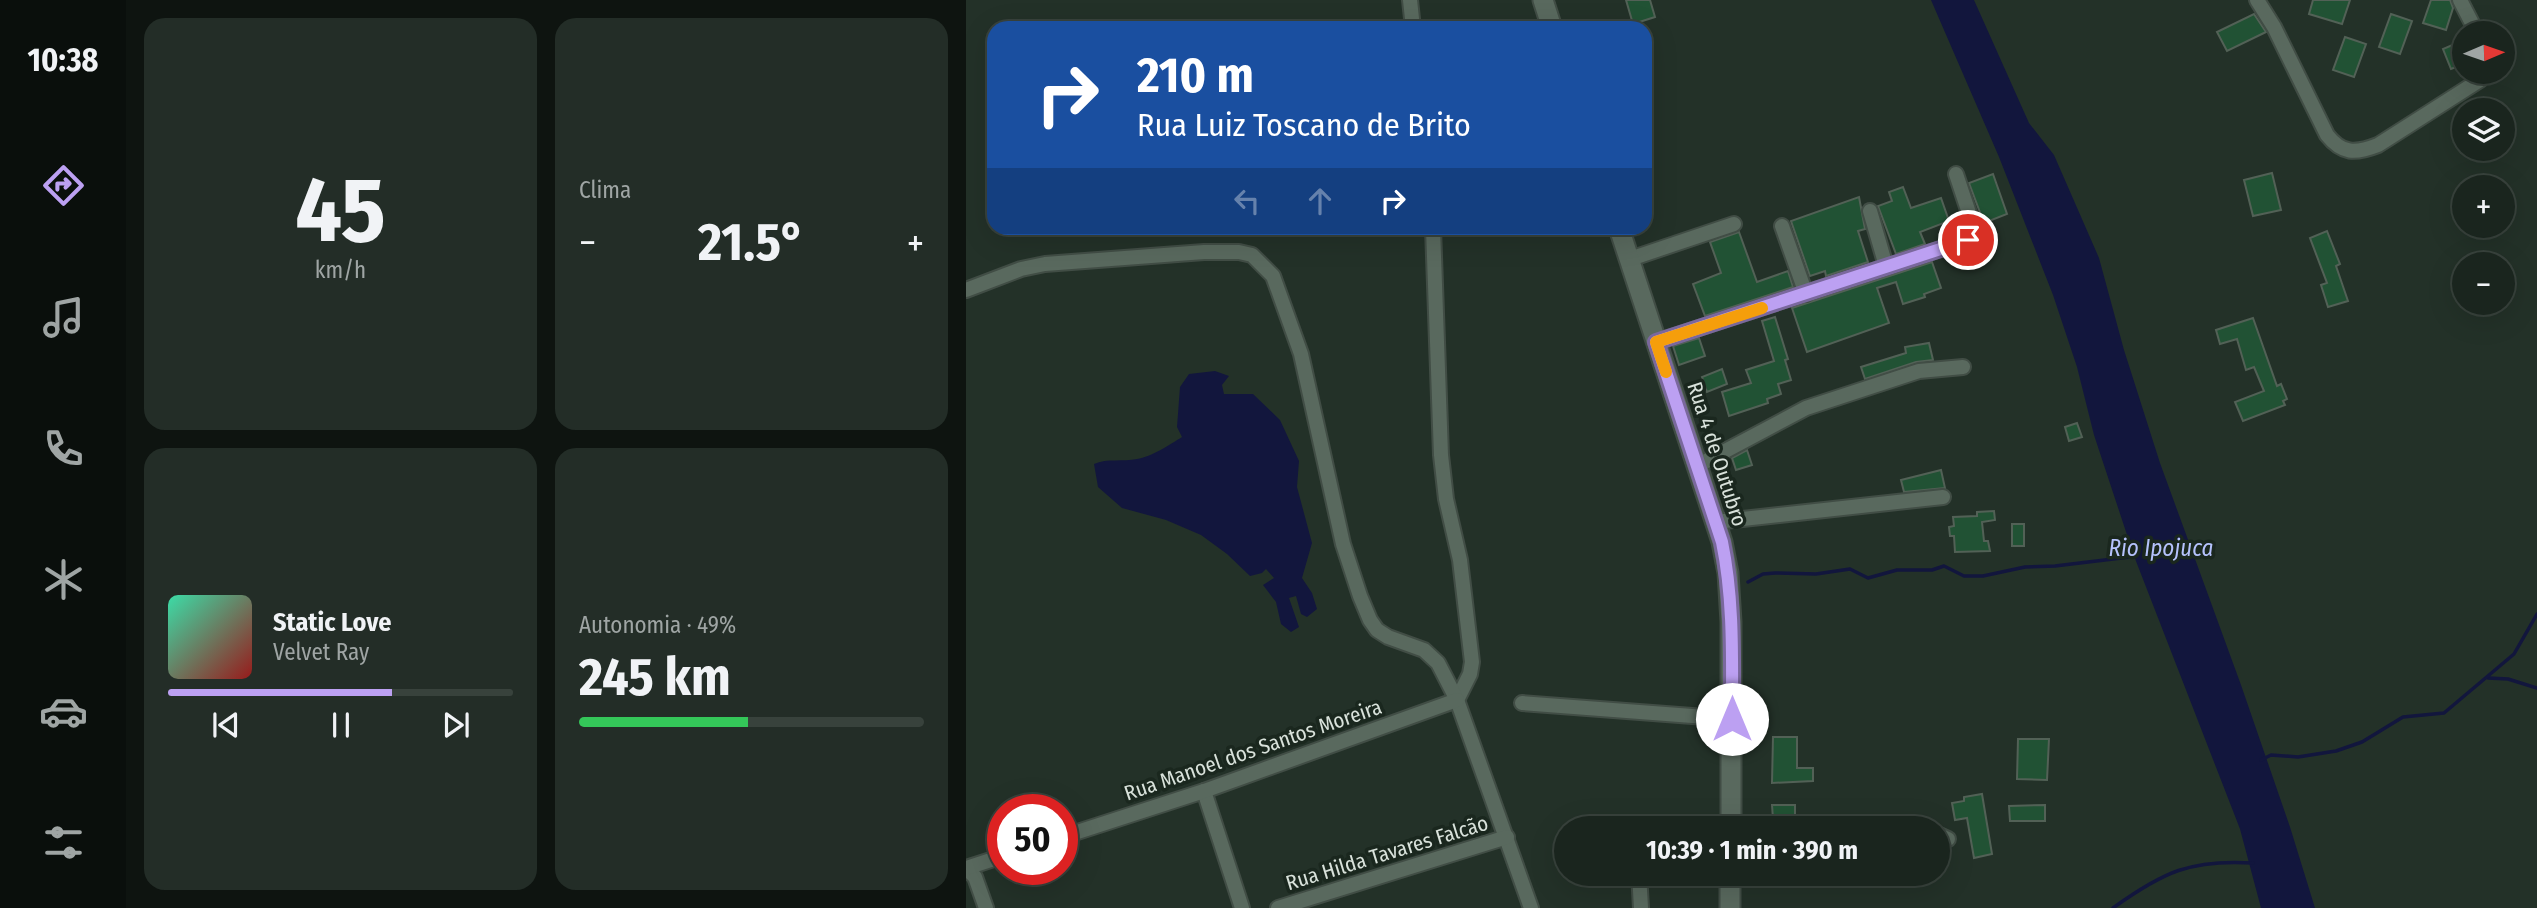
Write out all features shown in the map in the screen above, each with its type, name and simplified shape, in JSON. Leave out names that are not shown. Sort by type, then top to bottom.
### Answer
[{"type":"main road","points":[[1542,0],[1550,21]]},
{"type":"main road","name":"Rua 4 de Outubro","points":[[1621,235],[1716,522],[1728,573],[1731,622],[1731,816]]},
{"type":"main road","points":[[1730,886],[1730,908]]},
{"type":"street","points":[[1410,0],[1412,21]]},
{"type":"street","points":[[2257,0],[2274,27],[2327,135],[2336,146],[2349,151],[2366,150],[2378,145],[2474,84]]},
{"type":"street","points":[[2460,0],[2471,21]]},
{"type":"street","points":[[1656,342],[1968,240],[1973,233],[1973,225],[1956,174]]},
{"type":"street","points":[[1870,211],[1886,266]]},
{"type":"street","points":[[1630,259],[1734,224]]},
{"type":"street","points":[[1782,226],[1806,294]]},
{"type":"street","points":[[1433,235],[1441,454],[1460,560],[1472,662],[1470,674],[1457,700]]},
{"type":"street","points":[[966,290],[1021,269],[1045,264],[1204,252],[1239,252],[1252,255],[1273,276],[1297,342],[1343,544],[1370,620],[1377,630],[1388,637],[1424,650],[1432,656],[1457,700],[1531,908]]},
{"type":"street","points":[[1697,466],[1805,408],[1920,371],[1963,367]]},
{"type":"street","points":[[1716,522],[1943,497]]},
{"type":"street","name":"Rua Manoel dos Santos Moreira","points":[[1078,832],[1204,791],[1457,700]]},
{"type":"street","points":[[1521,703],[1732,719]]},
{"type":"street","points":[[1204,791],[1242,908]]},
{"type":"street","name":"Rua Hilda Tavares Falcão","points":[[1279,908],[1507,838]]},
{"type":"street","points":[[986,908],[975,877],[966,868],[987,861]]},
{"type":"street","points":[[1640,886],[1641,908]]},
{"type":"water","name":"Rio Ipojuca","points":[[1931,0],[1974,0],[2029,123],[2054,155],[2099,258],[2124,350],[2160,463],[2241,685],[2315,908],[2261,908],[2240,829],[2134,556],[2094,435],[2077,367],[2053,295],[1999,157]]},
{"type":"water","points":[[1215,371],[1229,376],[1222,385],[1224,394],[1253,394],[1280,420],[1299,461],[1297,487],[1312,543],[1302,578],[1312,593],[1317,609],[1307,617],[1301,614],[1296,596],[1289,598],[1299,627],[1291,632],[1281,624],[1276,602],[1263,585],[1274,578],[1266,569],[1250,576],[1227,554],[1201,535],[1166,520],[1122,508],[1098,487],[1094,464],[1143,458],[1182,437],[1177,427],[1180,387],[1189,374]]},
{"type":"building","points":[[1626,0],[1650,0],[1655,17],[1632,21]]},
{"type":"building","points":[[2313,0],[2350,0],[2342,24],[2309,14]]},
{"type":"building","points":[[2431,0],[2450,0],[2453,8],[2446,30],[2423,23]]},
{"type":"building","points":[[2254,14],[2266,32],[2227,51],[2217,32]]},
{"type":"building","points":[[2391,14],[2412,21],[2400,54],[2379,47]]},
{"type":"building","points":[[2345,37],[2366,44],[2354,77],[2333,70]]},
{"type":"building","points":[[2452,45],[2452,69],[2451,69],[2443,49]]},
{"type":"building","points":[[2272,173],[2281,210],[2253,216],[2244,180]]},
{"type":"building","points":[[1993,174],[2007,214],[1984,223],[1969,183]]},
{"type":"building","points":[[1903,187],[1911,208],[1941,198],[1949,221],[1920,232],[1925,244],[1896,254],[1878,206],[1892,201],[1889,192]]},
{"type":"building","points":[[1859,197],[1865,229],[1858,231],[1868,262],[1826,276],[1825,271],[1810,276],[1791,221]]},
{"type":"building","points":[[2327,231],[2340,264],[2336,266],[2348,301],[2328,307],[2321,285],[2327,283],[2310,238]]},
{"type":"building","points":[[1739,232],[1757,282],[1788,271],[1793,287],[1705,316],[1693,284],[1721,273],[1710,242]]},
{"type":"building","points":[[1932,262],[1941,288],[1903,304],[1896,282],[1877,288],[1889,323],[1807,352],[1792,308]]},
{"type":"building","points":[[1775,317],[1788,359],[1785,360],[1791,380],[1778,384],[1781,394],[1767,399],[1768,403],[1729,416],[1722,392],[1751,383],[1746,370],[1774,361],[1762,321]]},
{"type":"building","points":[[2253,318],[2277,386],[2281,384],[2287,399],[2283,401],[2285,405],[2243,421],[2235,402],[2264,391],[2254,367],[2246,370],[2237,339],[2220,344],[2216,330]]},
{"type":"building","points":[[1699,338],[1705,356],[1679,365],[1673,346]]},
{"type":"building","points":[[1929,343],[1933,360],[1916,362],[1865,379],[1861,367],[1906,353],[1905,347]]},
{"type":"building","points":[[1722,369],[1727,384],[1707,392],[1702,377]]},
{"type":"building","points":[[2077,423],[2082,437],[2069,441],[2065,427]]},
{"type":"building","points":[[1747,450],[1752,465],[1736,470],[1732,458]]},
{"type":"building","points":[[1941,470],[1945,488],[1904,492],[1901,480]]},
{"type":"building","points":[[1994,511],[1995,520],[1982,522],[1984,541],[1988,541],[1990,551],[1955,552],[1954,536],[1950,536],[1949,527],[1954,526],[1953,517],[1977,516],[1977,512]]},
{"type":"building","points":[[2012,524],[2024,524],[2024,546],[2012,546]]},
{"type":"building","points":[[1773,737],[1797,737],[1797,768],[1813,768],[1813,781],[1772,783]]},
{"type":"building","points":[[2018,739],[2049,739],[2047,780],[2017,779]]},
{"type":"building","points":[[1982,794],[1992,854],[1974,858],[1967,818],[1955,820],[1952,803],[1964,801],[1964,797]]},
{"type":"building","points":[[1772,805],[1795,805],[1795,816],[1773,816]]},
{"type":"building","points":[[2045,805],[2045,821],[2010,821],[2009,806]]},
{"type":"waterway","points":[[1748,582],[1763,574],[1775,573],[1816,574],[1850,569],[1868,578],[1897,570],[1932,570],[1944,566],[1964,576],[1983,576],[2025,567],[2138,556]]},
{"type":"waterway","points":[[2261,760],[2271,755],[2298,757],[2336,751],[2362,742],[2403,717],[2444,713],[2514,654],[2537,614]]},
{"type":"waterway","points":[[2488,678],[2508,679],[2537,688]]},
{"type":"waterway","points":[[2113,908],[2147,885],[2178,870],[2212,863],[2253,863]]},
{"type":"slow traffic","points":[[1666,372],[1656,342],[1762,308]]},
{"type":"route","points":[[1732,719],[1731,622],[1728,573],[1722,542],[1656,342],[1968,240]]}]
